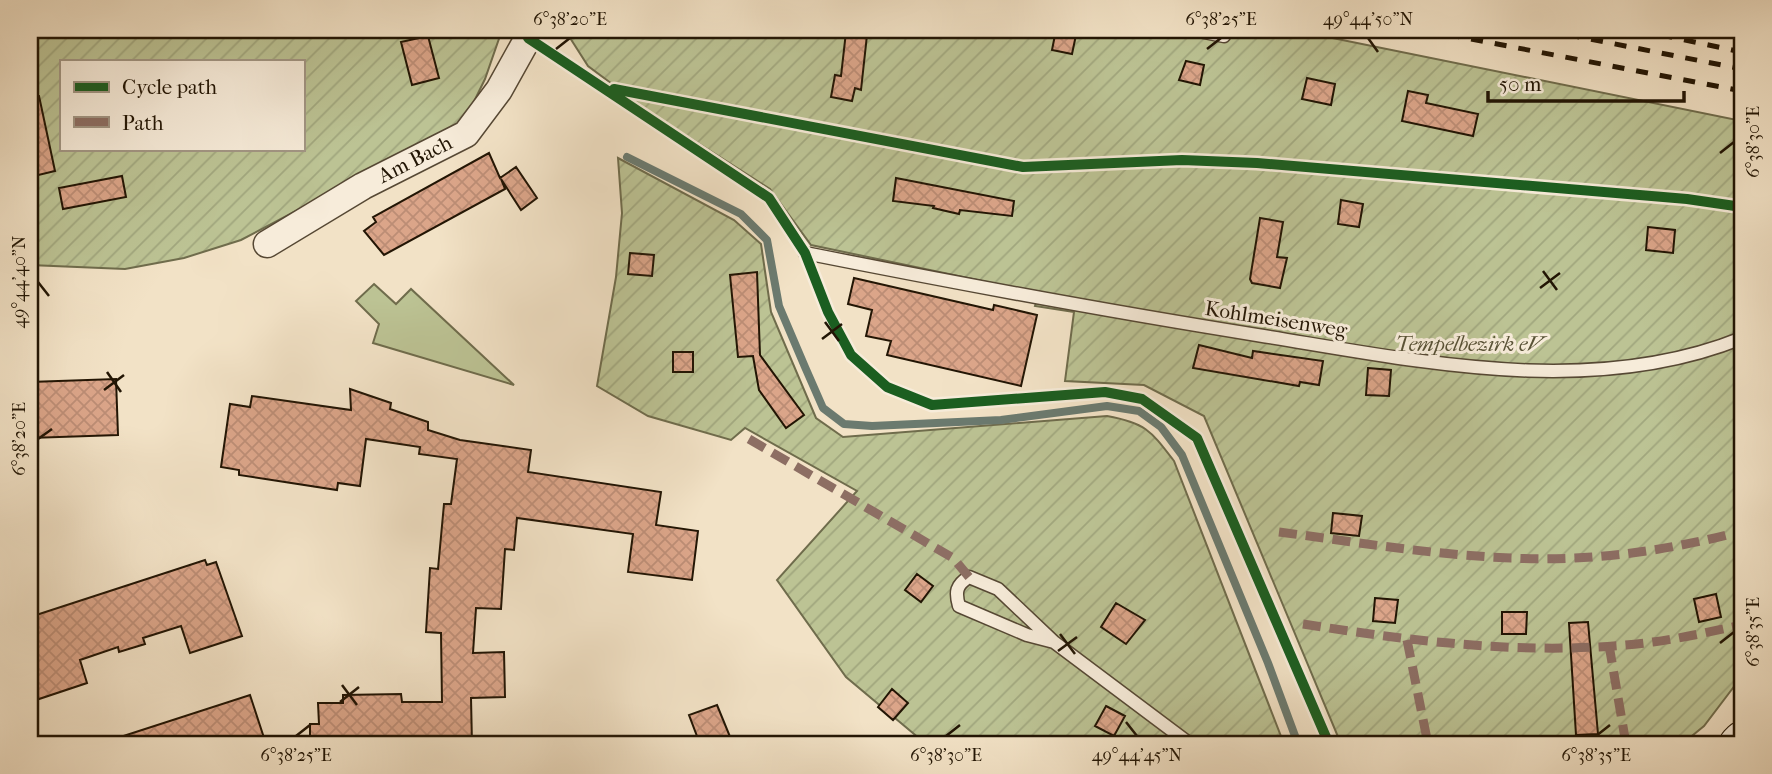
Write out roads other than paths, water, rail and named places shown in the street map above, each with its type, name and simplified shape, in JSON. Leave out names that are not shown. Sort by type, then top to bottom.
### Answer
[{"type":"street","name":"Am Bach","points":[[267,244],[363,186],[466,134],[499,90],[528,34]]},
{"type":"street","points":[[1738,744],[1742,740]]},
{"type":"lane","points":[[1194,30],[1224,36]]},
{"type":"lane","name":"Kohlmeisenweg","points":[[805,253],[1189,325],[1478,367],[1550,370],[1614,368],[1704,350],[1742,338]]},
{"type":"lane","points":[[1054,642],[1027,635],[959,606],[956,593],[960,583],[969,577],[998,589],[1054,642],[1190,744]]},
{"type":"waterway","points":[[627,157],[741,214],[767,240],[779,306],[823,408],[844,424],[872,426],[1001,420],[1107,406],[1139,411],[1161,427],[1182,455],[1268,663],[1298,744]]},
{"type":"railway","points":[[1424,30],[1742,91]]},
{"type":"railway","points":[[1544,30],[1742,69]]},
{"type":"railway","points":[[1637,30],[1742,52]]},
{"type":"park label","name":"Tempelbezirk eV","points":[[1470,344]]}]
